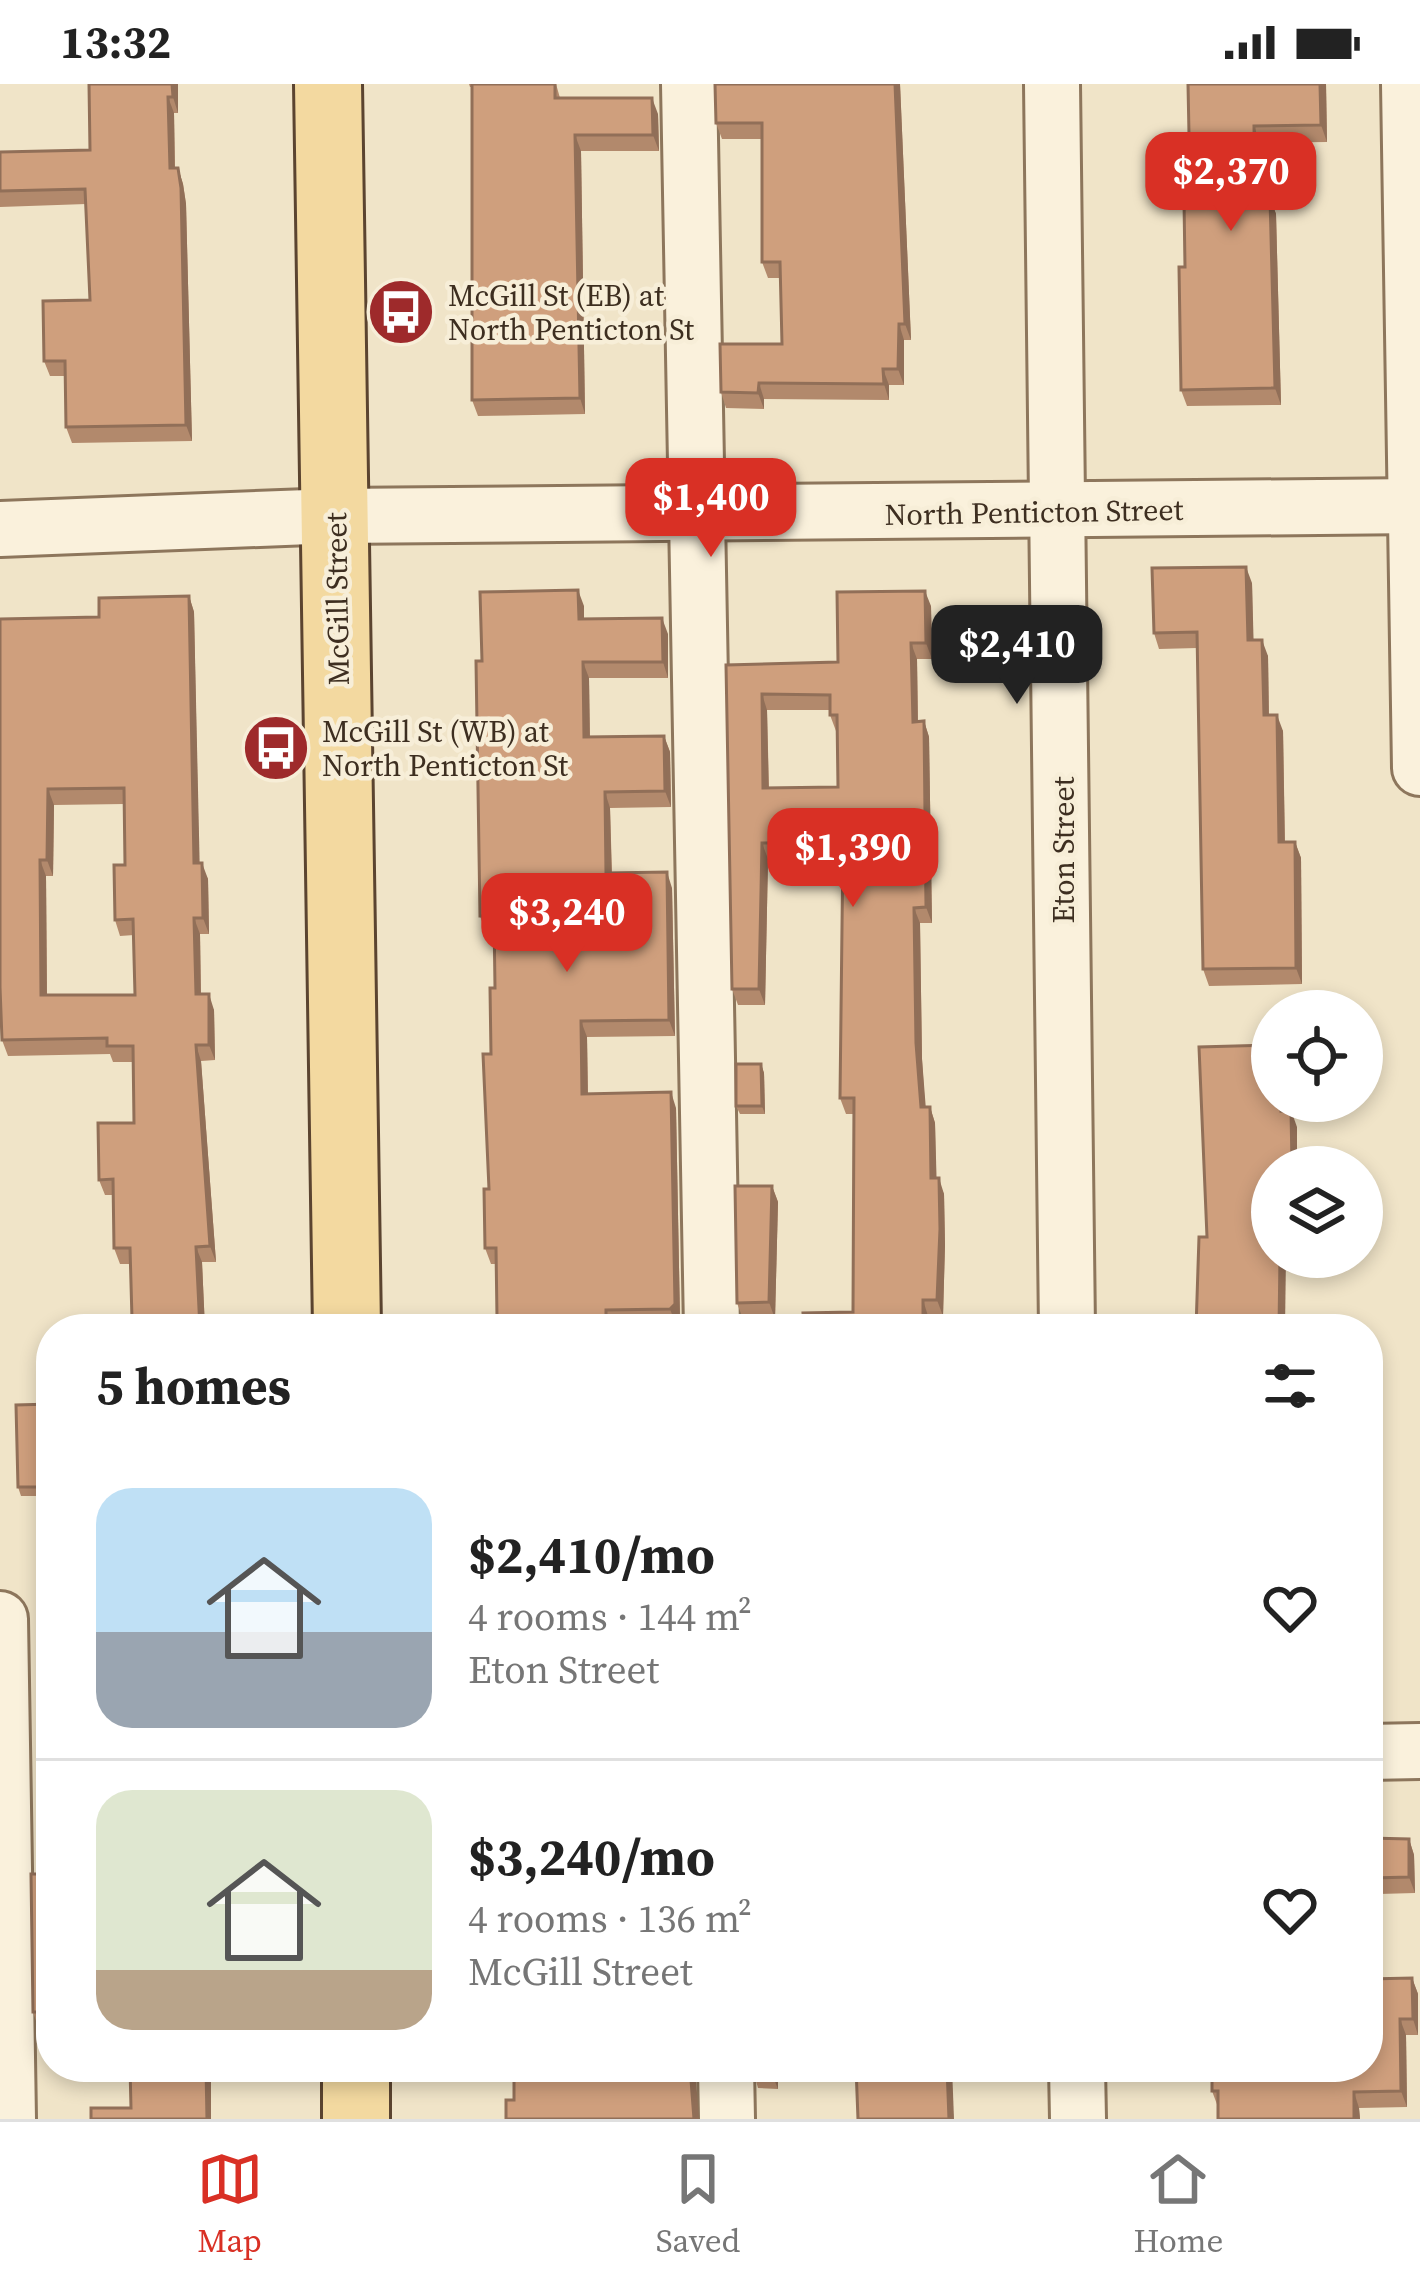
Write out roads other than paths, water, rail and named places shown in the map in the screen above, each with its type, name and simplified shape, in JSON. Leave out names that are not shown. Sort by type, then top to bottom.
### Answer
[{"type":"main road","name":"McGill Street","points":[[328,84],[347,1314]]},
{"type":"main road","points":[[356,2082],[356,2119]]},
{"type":"street","points":[[689,84],[712,1314]]},
{"type":"street","name":"Eton Street","points":[[1052,84],[1061,512],[1067,1314]]},
{"type":"street","points":[[1409,84],[1420,768]]},
{"type":"street","name":"North Penticton Street","points":[[0,529],[335,516],[1418,507]]},
{"type":"street","points":[[0,1619],[18,1767],[8,2119]]},
{"type":"street","points":[[1383,1752],[1420,1751]]},
{"type":"street","points":[[726,2082],[727,2119]]},
{"type":"street","points":[[1077,2082],[1078,2119]]},
{"type":"place","name":"McGill St (EB) at North Penticton St","points":[[401,312]]},
{"type":"place","name":"McGill St (WB) at North Penticton St","points":[[276,748]]}]
